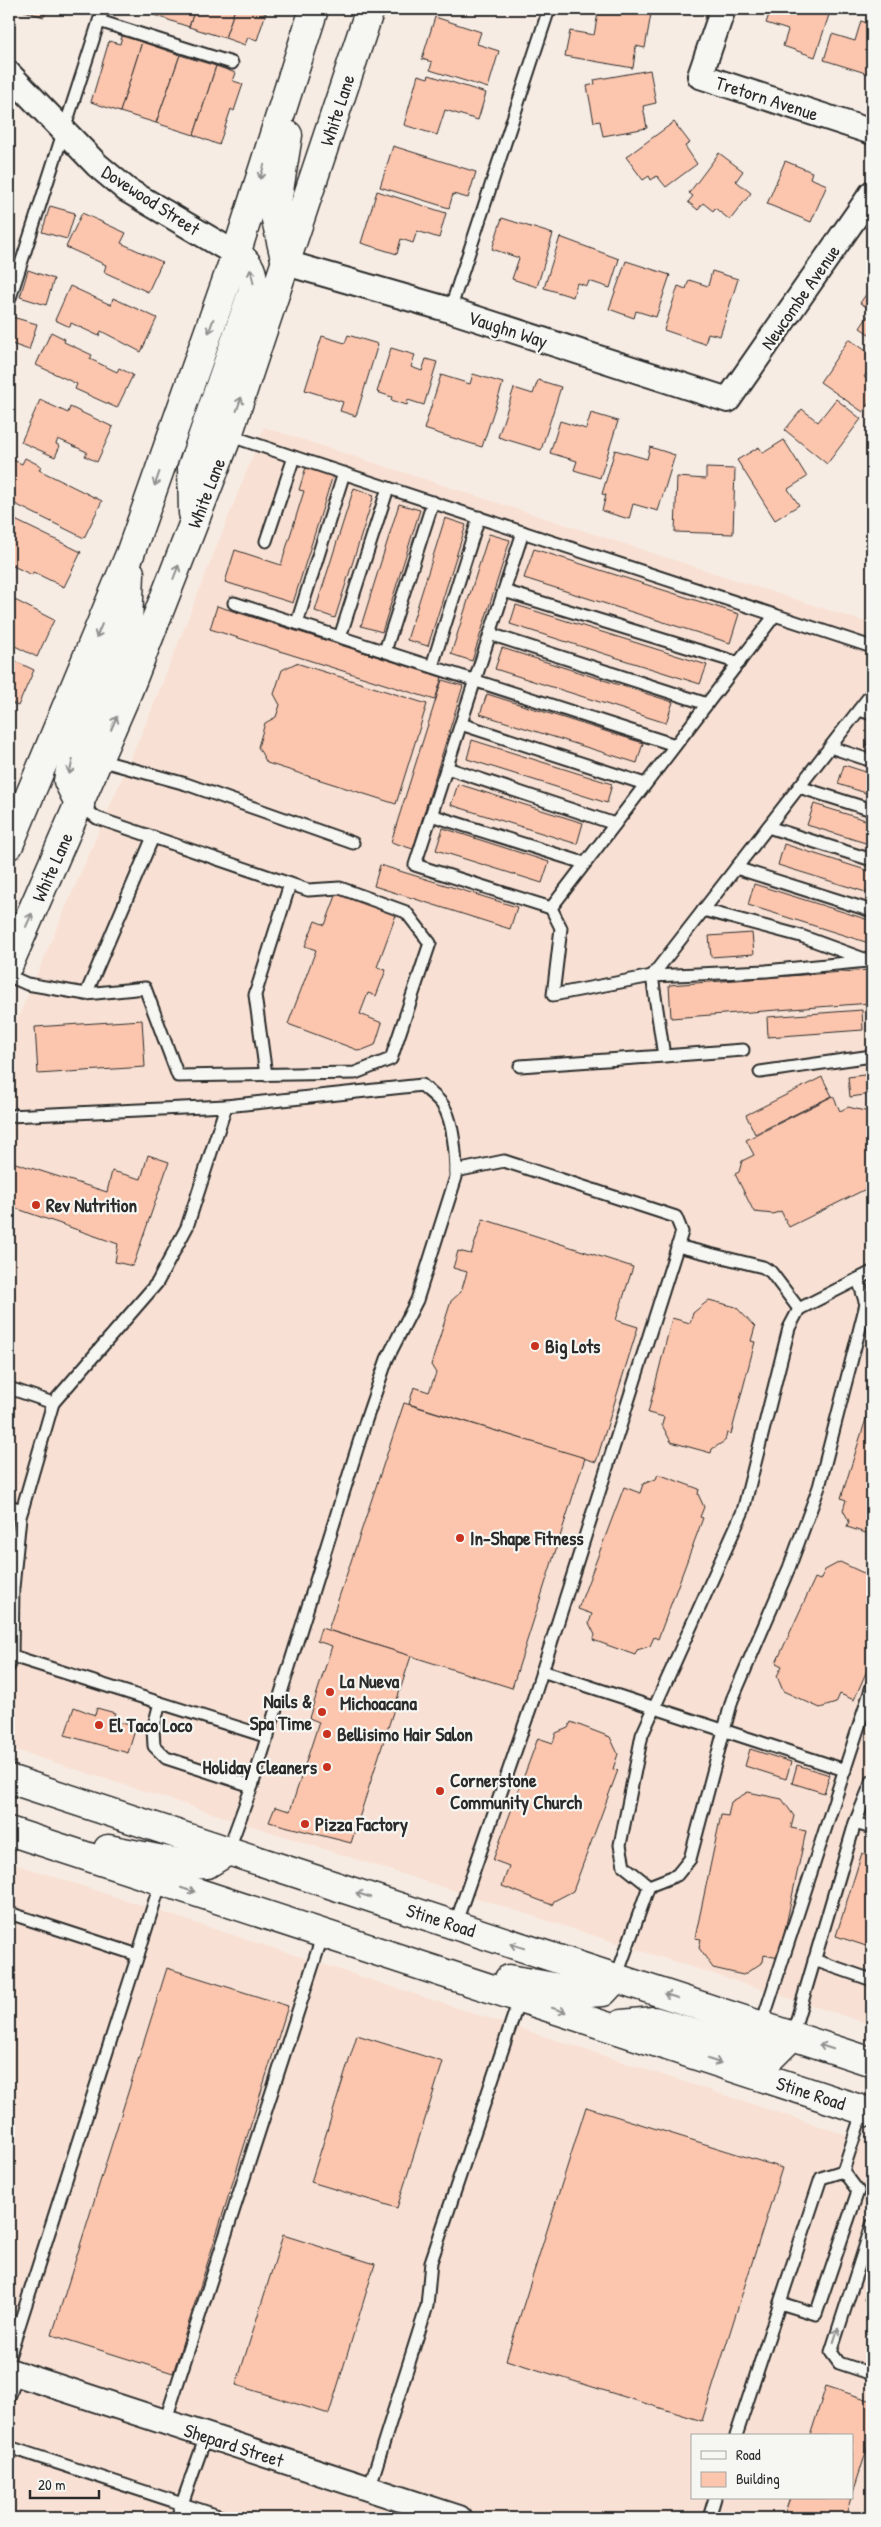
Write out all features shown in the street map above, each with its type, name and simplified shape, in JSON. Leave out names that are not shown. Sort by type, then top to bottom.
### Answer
[{"type":"main road","points":[[9,845],[130,554],[236,254],[314,9]]},
{"type":"main road","name":"White Lane","points":[[9,964],[99,760],[228,435],[370,9]]},
{"type":"main road","points":[[286,263],[275,216],[301,48]]},
{"type":"main road","points":[[194,524],[192,467],[253,290],[254,275],[247,261],[236,254]]},
{"type":"main road","points":[[80,805],[68,781],[72,760],[128,623],[130,554]]},
{"type":"main road","name":"Stine Road","points":[[9,1779],[872,2062]]},
{"type":"main road","name":"Stine Road","points":[[9,1830],[164,1870],[323,1934],[399,1960],[522,1990],[606,2025],[868,2112]]},
{"type":"main road","points":[[164,1870],[188,1865],[206,1864],[228,1851]]},
{"type":"main road","points":[[522,1990],[603,1992],[616,1978]]},
{"type":"main road","points":[[606,2025],[654,2021],[772,2056],[792,2036]]},
{"type":"street","name":"Tretorn Avenue","points":[[722,9],[700,76],[872,132]]},
{"type":"street","name":"Dovewood Street","points":[[9,74],[97,166],[127,190],[236,254]]},
{"type":"street","name":"Newcombe Avenue","points":[[728,400],[872,193]]},
{"type":"street","name":"Vaughn Way","points":[[286,263],[450,310],[728,400]]},
{"type":"street","name":"Shepard Street","points":[[12,2368],[206,2436],[455,2518]]},
{"type":"lane","points":[[9,300],[103,9]]},
{"type":"lane","points":[[450,310],[549,9]]},
{"type":"lane","points":[[99,21],[232,63]]},
{"type":"lane","points":[[228,435],[872,647]]},
{"type":"lane","points":[[266,541],[294,457]]},
{"type":"lane","points":[[297,623],[344,473]]},
{"type":"lane","points":[[340,637],[388,488]]},
{"type":"lane","points":[[385,651],[433,502]]},
{"type":"lane","points":[[432,666],[479,517]]},
{"type":"lane","points":[[523,532],[415,866],[550,908],[560,928],[553,995],[652,976],[766,971],[870,962]]},
{"type":"lane","points":[[504,591],[739,663]]},
{"type":"lane","points":[[234,603],[676,745]]},
{"type":"lane","points":[[550,908],[775,615]]},
{"type":"lane","points":[[490,634],[707,704]]},
{"type":"lane","points":[[664,1056],[652,976],[872,693]]},
{"type":"lane","points":[[859,710],[872,714]]},
{"type":"lane","points":[[461,724],[646,784]]},
{"type":"lane","points":[[830,747],[872,761]]},
{"type":"lane","points":[[99,760],[186,784],[352,843]]},
{"type":"lane","points":[[447,768],[615,824]]},
{"type":"lane","points":[[799,787],[872,810]]},
{"type":"lane","points":[[9,976],[27,984],[86,994],[146,988],[178,1076],[354,1073],[391,1058],[430,943],[406,912],[340,888],[308,890],[97,818],[80,805]]},
{"type":"lane","points":[[431,815],[584,863]]},
{"type":"lane","points":[[768,827],[872,860]]},
{"type":"lane","points":[[86,994],[153,837]]},
{"type":"lane","points":[[736,868],[872,911]]},
{"type":"lane","points":[[266,1075],[255,995],[290,884]]},
{"type":"lane","points":[[703,910],[801,936],[870,962]]},
{"type":"lane","points":[[520,1066],[743,1050]]},
{"type":"lane","points":[[760,1072],[872,1056]]},
{"type":"lane","points":[[9,1116],[226,1106],[422,1085],[443,1105],[454,1139],[456,1171],[417,1300],[387,1358],[268,1737],[228,1851]]},
{"type":"lane","points":[[226,1106],[187,1227],[157,1283],[53,1403],[22,1510],[12,1559],[10,1661],[160,1703],[268,1737]]},
{"type":"lane","points":[[456,1171],[504,1161],[676,1217],[682,1232],[542,1671],[456,1925]]},
{"type":"lane","points":[[677,1246],[762,1267],[771,1272],[799,1309]]},
{"type":"lane","points":[[649,1886],[624,1866],[620,1845],[642,1735],[742,1511],[789,1328],[799,1309],[872,1272]]},
{"type":"lane","points":[[616,1978],[649,1886],[677,1875],[690,1858],[722,1731],[732,1700],[788,1568],[819,1487],[869,1305],[858,1279]]},
{"type":"lane","points":[[9,1388],[53,1403]]},
{"type":"lane","points":[[9,1506],[22,1510]]},
{"type":"lane","points":[[542,1671],[653,1709],[845,1770]]},
{"type":"lane","points":[[761,2026],[872,1686]]},
{"type":"lane","points":[[160,1703],[152,1729],[154,1746],[166,1758],[252,1786]]},
{"type":"lane","points":[[792,2036],[854,1823],[872,1781]]},
{"type":"lane","points":[[854,1823],[872,1828]]},
{"type":"lane","points":[[9,2398],[12,2368],[164,1870]]},
{"type":"lane","points":[[9,1913],[138,1955]]},
{"type":"lane","points":[[165,2422],[323,1934]]},
{"type":"lane","points":[[814,1960],[872,1980]]},
{"type":"lane","points":[[369,2489],[427,2306],[432,2262],[522,1990]]},
{"type":"lane","points":[[737,2434],[821,2178],[843,2171],[868,2112]]},
{"type":"lane","points":[[780,2303],[816,2314],[858,2191],[843,2171]]},
{"type":"lane","points":[[872,2225],[831,2352],[839,2363],[872,2374]]},
{"type":"lane","points":[[177,2518],[206,2436]]},
{"type":"lane","points":[[9,2447],[225,2518]]},
{"type":"lane","points":[[709,2518],[714,2500]]},
{"type":"shaded area","points":[[264,427],[872,624],[872,2025],[9,1748],[9,1038],[151,711]]},
{"type":"shaded area","points":[[9,1862],[872,2143],[872,2518],[9,2518]]},
{"type":"building","points":[[18,9],[47,9],[44,17]]},
{"type":"building","points":[[61,9],[84,9],[82,15]]},
{"type":"building","points":[[134,9],[153,9],[151,14]]},
{"type":"building","points":[[153,9],[195,9],[189,27],[151,14]]},
{"type":"building","points":[[195,9],[235,9],[225,38],[189,27]]},
{"type":"building","points":[[235,9],[263,9],[262,12],[266,13],[257,40],[248,37],[245,45],[225,38]]},
{"type":"building","points":[[476,9],[490,9],[489,13]]},
{"type":"building","points":[[609,9],[651,14],[645,48],[636,46],[633,68],[565,56],[570,31],[594,35],[598,13],[608,14]]},
{"type":"building","points":[[771,9],[831,9],[815,57],[783,46],[788,30],[766,23]]},
{"type":"building","points":[[435,17],[481,32],[477,44],[499,51],[488,88],[430,70],[432,62],[422,59]]},
{"type":"building","points":[[872,17],[872,75],[824,60],[832,34],[855,41],[861,21],[870,24]]},
{"type":"building","points":[[122,36],[142,42],[120,112],[91,102],[109,41],[120,44]]},
{"type":"building","points":[[142,42],[180,55],[156,123],[120,112]]},
{"type":"building","points":[[180,55],[216,66],[194,135],[156,123]]},
{"type":"building","points":[[216,66],[236,73],[233,81],[243,84],[234,111],[231,109],[219,145],[194,135]]},
{"type":"building","points":[[650,70],[656,103],[643,106],[647,128],[603,136],[600,121],[594,122],[587,86],[595,84],[594,80]]},
{"type":"building","points":[[418,75],[428,78],[429,75],[486,93],[478,120],[445,110],[437,135],[404,125]]},
{"type":"building","points":[[674,122],[690,143],[685,146],[697,164],[666,187],[657,176],[651,180],[649,176],[643,180],[626,157]]},
{"type":"building","points":[[393,146],[476,172],[468,198],[453,194],[449,208],[380,187]]},
{"type":"building","points":[[719,153],[743,171],[736,181],[751,193],[730,220],[715,208],[713,211],[703,203],[698,210],[688,202],[693,196],[689,193]]},
{"type":"building","points":[[785,161],[812,172],[810,178],[827,185],[811,222],[767,204]]},
{"type":"building","points":[[377,191],[446,213],[439,238],[417,231],[413,243],[401,239],[397,254],[361,243]]},
{"type":"building","points":[[50,206],[75,213],[67,239],[42,232]]},
{"type":"building","points":[[82,213],[126,233],[121,243],[162,262],[148,292],[104,272],[106,265],[66,247]]},
{"type":"building","points":[[502,218],[553,234],[537,287],[512,279],[519,258],[492,249]]},
{"type":"building","points":[[560,237],[619,259],[610,288],[589,281],[587,286],[577,283],[573,297],[544,288]]},
{"type":"building","points":[[626,261],[670,275],[656,317],[636,311],[634,318],[609,309]]},
{"type":"building","points":[[28,270],[54,279],[46,305],[20,297]]},
{"type":"building","points":[[712,271],[738,279],[720,336],[708,333],[705,344],[664,330],[678,286],[686,289],[689,280],[708,286]]},
{"type":"building","points":[[70,286],[111,305],[113,298],[157,318],[141,352],[101,331],[99,336],[71,323],[70,327],[55,320]]},
{"type":"building","points":[[872,286],[872,310],[860,303]]},
{"type":"building","points":[[872,310],[872,336],[860,328]]},
{"type":"building","points":[[12,317],[37,324],[29,350],[9,343],[9,326]]},
{"type":"building","points":[[51,332],[65,339],[64,342],[92,355],[90,359],[117,372],[119,368],[133,375],[117,408],[75,389],[77,384],[36,365]]},
{"type":"building","points":[[348,335],[378,344],[356,416],[340,411],[343,402],[305,390],[322,336],[345,343]]},
{"type":"building","points":[[849,339],[872,355],[872,365],[864,377],[872,382],[872,399],[863,412],[820,382]]},
{"type":"building","points":[[391,348],[415,355],[411,367],[422,371],[426,359],[437,362],[424,405],[408,400],[407,405],[391,400],[392,397],[377,392]]},
{"type":"building","points":[[473,374],[503,383],[482,447],[424,429],[441,375],[470,384]]},
{"type":"building","points":[[538,380],[561,387],[541,450],[498,437],[514,388],[533,394]]},
{"type":"building","points":[[836,399],[861,419],[827,464],[785,430],[802,409],[818,422]]},
{"type":"building","points":[[40,400],[68,413],[70,407],[113,427],[97,462],[85,456],[87,452],[58,439],[56,444],[60,446],[55,457],[21,442]]},
{"type":"building","points":[[591,413],[618,421],[600,478],[574,470],[577,461],[550,453],[560,421],[586,429]]},
{"type":"building","points":[[784,440],[807,477],[788,489],[799,505],[775,520],[737,460],[759,447],[763,453]]},
{"type":"building","points":[[650,447],[675,455],[658,511],[633,504],[629,519],[602,511],[606,495],[602,494],[615,450],[647,459]]},
{"type":"building","points":[[9,458],[22,464],[25,458],[41,466],[39,470],[102,501],[84,538],[9,501]]},
{"type":"building","points":[[306,467],[333,475],[293,603],[225,582],[235,550],[281,565],[304,491],[299,490]]},
{"type":"building","points":[[706,468],[735,469],[733,534],[675,532],[677,477],[706,479]]},
{"type":"building","points":[[354,488],[374,495],[335,618],[315,611]]},
{"type":"building","points":[[399,504],[420,510],[382,632],[361,626]]},
{"type":"building","points":[[9,517],[81,552],[64,587],[33,572],[32,575],[9,564]]},
{"type":"building","points":[[445,518],[466,525],[428,646],[407,640]]},
{"type":"building","points":[[489,534],[510,540],[472,661],[451,654]]},
{"type":"building","points":[[534,549],[739,614],[730,643],[524,578]]},
{"type":"building","points":[[9,597],[54,620],[37,657],[9,643]]},
{"type":"building","points":[[516,605],[707,665],[700,684],[510,624]]},
{"type":"building","points":[[217,606],[442,677],[435,700],[210,629]]},
{"type":"building","points":[[502,648],[673,702],[666,723],[495,669]]},
{"type":"building","points":[[9,658],[34,670],[18,706],[9,702]]},
{"type":"building","points":[[296,663],[427,704],[396,804],[267,763],[258,747],[265,723],[276,717],[280,705],[274,694],[282,670]]},
{"type":"building","points":[[442,680],[463,686],[413,849],[391,842]]},
{"type":"building","points":[[487,694],[643,743],[637,763],[480,714]]},
{"type":"building","points":[[872,726],[872,748],[866,746]]},
{"type":"building","points":[[472,740],[612,784],[607,803],[467,759]]},
{"type":"building","points":[[844,765],[872,774],[872,795],[838,784]]},
{"type":"building","points":[[458,784],[583,823],[577,844],[451,805]]},
{"type":"building","points":[[814,804],[872,822],[872,845],[807,825]]},
{"type":"building","points":[[443,828],[549,862],[542,883],[436,850]]},
{"type":"building","points":[[784,844],[872,872],[872,894],[778,865]]},
{"type":"building","points":[[380,865],[517,907],[510,929],[374,886]]},
{"type":"building","points":[[754,884],[872,921],[872,944],[748,905]]},
{"type":"building","points":[[337,893],[396,915],[377,967],[386,970],[376,996],[368,993],[360,1014],[382,1023],[375,1045],[360,1051],[288,1024],[316,950],[305,946],[315,921],[325,925]]},
{"type":"building","points":[[752,933],[754,954],[711,957],[709,936]]},
{"type":"building","points":[[869,970],[871,1003],[671,1018],[669,985]]},
{"type":"building","points":[[862,1010],[863,1030],[768,1037],[767,1017]]},
{"type":"building","points":[[142,1020],[145,1067],[38,1074],[35,1027]]},
{"type":"building","points":[[872,1074],[872,1094],[850,1097],[848,1077]]},
{"type":"building","points":[[822,1077],[832,1096],[755,1134],[746,1115]]},
{"type":"building","points":[[833,1096],[840,1111],[848,1107],[869,1112],[872,1119],[872,1168],[867,1171],[872,1186],[789,1227],[781,1211],[773,1214],[754,1212],[735,1174],[739,1172],[742,1161],[754,1155],[746,1140]]},
{"type":"building","points":[[148,1155],[169,1162],[133,1266],[115,1262],[118,1244],[9,1206],[9,1161],[107,1192],[112,1171],[141,1179]]},
{"type":"building","name":"Big Lots","points":[[483,1219],[633,1267],[616,1320],[638,1327],[596,1462],[409,1404],[414,1387],[429,1392],[436,1373],[431,1365],[451,1301],[461,1292],[467,1272],[453,1268],[458,1251],[471,1254]]},
{"type":"building","points":[[709,1300],[736,1307],[755,1327],[751,1341],[755,1342],[731,1434],[727,1433],[725,1441],[712,1449],[711,1453],[671,1442],[662,1425],[664,1417],[648,1413],[672,1318],[690,1323],[693,1313]]},
{"type":"building","points":[[872,1400],[872,1535],[847,1527],[849,1521],[843,1510],[846,1500],[841,1498]]},
{"type":"building","points":[[404,1403],[585,1458],[512,1688],[328,1630]]},
{"type":"building","points":[[658,1474],[699,1489],[698,1494],[704,1507],[700,1517],[703,1518],[658,1639],[654,1637],[650,1646],[637,1650],[635,1655],[593,1640],[595,1635],[589,1623],[592,1614],[578,1609],[624,1487],[640,1493],[643,1484],[656,1479]]},
{"type":"building","points":[[840,1562],[872,1577],[872,1659],[854,1700],[840,1694],[836,1703],[820,1708],[783,1691],[777,1676],[782,1666],[776,1663],[815,1578],[820,1580],[825,1570]]},
{"type":"building","points":[[321,1628],[411,1656],[351,1843],[269,1822],[275,1807],[290,1811],[319,1722],[309,1718],[332,1646],[317,1641]]},
{"type":"building","points":[[74,1707],[95,1715],[97,1708],[115,1713],[112,1720],[136,1727],[128,1753],[65,1735]]},
{"type":"building","points":[[571,1722],[610,1737],[618,1754],[613,1769],[618,1770],[573,1891],[554,1901],[552,1905],[502,1886],[509,1866],[493,1860],[538,1738],[553,1743],[556,1733],[568,1728]]},
{"type":"building","points":[[750,1749],[791,1762],[786,1779],[745,1766]]},
{"type":"building","points":[[797,1765],[830,1775],[824,1793],[792,1783]]},
{"type":"building","points":[[748,1792],[782,1799],[794,1816],[791,1828],[806,1831],[779,1958],[764,1955],[763,1962],[743,1975],[713,1968],[699,1948],[701,1939],[695,1938],[721,1815],[728,1816],[731,1802]]},
{"type":"building","points":[[862,1853],[872,1857],[872,1948],[836,1936]]},
{"type":"building","points":[[167,1968],[288,2006],[173,2373],[52,2335]]},
{"type":"building","points":[[357,2035],[443,2062],[397,2208],[311,2182]]},
{"type":"building","points":[[586,2107],[782,2168],[702,2421],[506,2360]]},
{"type":"building","points":[[283,2235],[375,2264],[329,2414],[236,2385]]},
{"type":"building","points":[[872,2273],[872,2303],[864,2300]]},
{"type":"building","points":[[826,2386],[872,2401],[872,2434],[854,2490],[854,2434],[811,2434]]},
{"type":"building","points":[[789,2500],[850,2500],[845,2518],[783,2518]]},
{"type":"place","name":"Rev Nutrition","points":[[36,1205]]},
{"type":"place","name":"Big Lots","points":[[535,1346]]},
{"type":"place","name":"In-Shape Fitness","points":[[460,1538]]},
{"type":"place","name":"La Nueva Michoacana","points":[[330,1692]]},
{"type":"place","name":"Nails & Spa Time","points":[[322,1712]]},
{"type":"place","name":"El Taco Loco","points":[[99,1725]]},
{"type":"place","name":"Bellisimo Hair Salon","points":[[327,1734]]},
{"type":"place","name":"Holiday Cleaners","points":[[327,1767]]},
{"type":"place","name":"Cornerstone Community Church","points":[[440,1791]]},
{"type":"place","name":"Pizza Factory","points":[[305,1824]]}]
